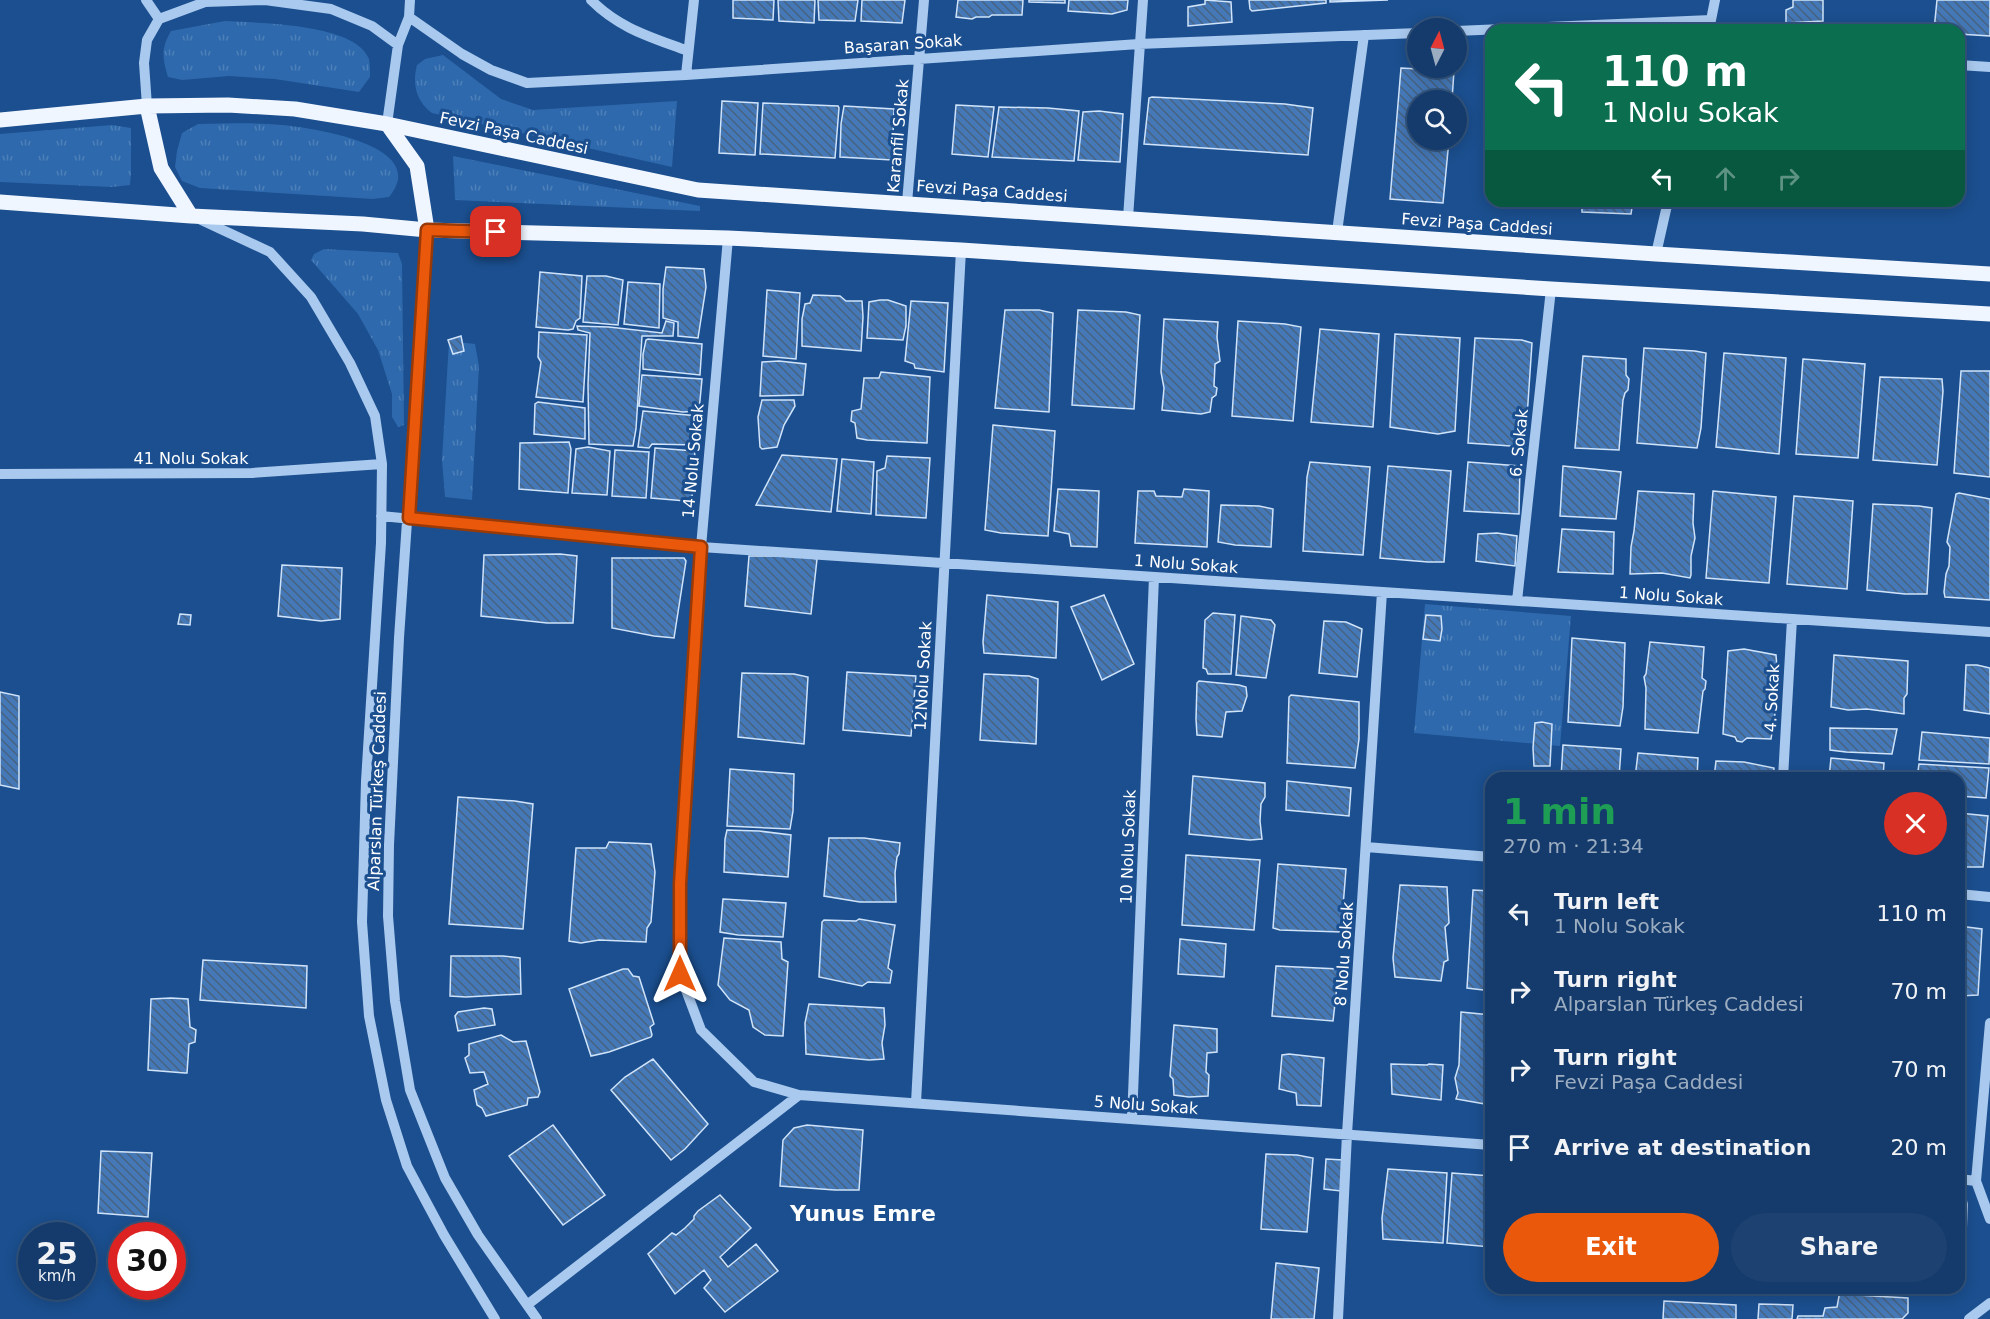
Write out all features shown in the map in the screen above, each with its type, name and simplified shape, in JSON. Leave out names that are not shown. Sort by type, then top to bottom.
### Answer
[{"type":"main road","name":"Fevzi Paşa Caddesi","points":[[0,120],[147,106],[228,105],[295,109],[387,124],[698,190],[1990,274]]},
{"type":"main road","points":[[147,106],[161,168],[191,216]]},
{"type":"main road","points":[[387,124],[417,166],[427,230]]},
{"type":"main road","points":[[0,202],[427,230],[728,238],[961,250],[1551,289],[1990,314]]},
{"type":"street","points":[[146,0],[159,19]]},
{"type":"street","points":[[147,106],[144,63],[147,40],[159,19],[205,1],[265,0],[334,5],[372,26],[398,45]]},
{"type":"street","points":[[387,124],[398,45],[409,17],[410,0]]},
{"type":"street","points":[[591,0],[632,31],[688,51]]},
{"type":"street","points":[[686,75],[694,0]]},
{"type":"street","name":"Karanfil Sokak","points":[[907,203],[924,0]]},
{"type":"street","points":[[1128,218],[1143,0]]},
{"type":"street","points":[[1710,24],[1715,0]]},
{"type":"street","name":"Başaran Sokak","points":[[409,17],[462,54],[491,70],[527,83],[686,75],[1139,44],[1407,33]]},
{"type":"street","points":[[1467,31],[1485,30]]},
{"type":"street","points":[[1336,232],[1364,35]]},
{"type":"street","points":[[1965,65],[1990,67]]},
{"type":"street","points":[[1656,254],[1667,207]]},
{"type":"street","name":"Alparslan Türkeş Caddesi","points":[[191,216],[270,252],[311,297],[350,363],[375,416],[382,464],[381,543],[366,781],[363,922],[369,1016],[386,1100],[407,1166],[444,1235],[495,1319]]},
{"type":"street","name":"Alparslan Türkeş Caddesi","points":[[427,230],[399,638],[389,845],[388,916],[395,1001],[410,1090],[444,1178],[478,1235],[537,1319]]},
{"type":"street","name":"14 Nolu Sokak","points":[[728,238],[701,547],[680,884],[680,974],[701,1030],[754,1082],[799,1095]]},
{"type":"street","name":"12Nolu Sokak","points":[[916,1103],[961,250]]},
{"type":"street","name":"6. Sokak","points":[[1517,601],[1551,289]]},
{"type":"street","name":"41 Nolu Sokak","points":[[0,474],[252,473],[382,464]]},
{"type":"street","name":"1 Nolu Sokak","points":[[381,516],[701,547],[1990,632]]},
{"type":"street","name":"10 Nolu Sokak","points":[[1132,1119],[1154,577]]},
{"type":"street","name":"8 Nolu Sokak","points":[[1338,1319],[1347,1134],[1382,592]]},
{"type":"street","name":"4. Sokak","points":[[1783,772],[1792,619]]},
{"type":"street","points":[[1366,847],[1485,857]]},
{"type":"street","points":[[1965,895],[1990,897]]},
{"type":"street","points":[[1990,1023],[1976,1181],[1990,1219]]},
{"type":"street","points":[[527,1305],[799,1095]]},
{"type":"street","name":"5 Nolu Sokak","points":[[799,1095],[1485,1145]]},
{"type":"street","points":[[1965,1180],[1976,1181]]},
{"type":"street","points":[[1969,1319],[1990,1303]]},
{"type":"green space","points":[[225,21],[304,27],[346,38],[360,47],[369,59],[370,77],[359,92],[275,79],[229,76],[182,80],[168,77],[164,53],[165,43],[171,31]]},
{"type":"green space","points":[[443,55],[501,99],[533,110],[677,101],[672,167],[432,113],[422,103],[417,92],[415,79],[417,65],[425,59]]},
{"type":"green space","points":[[198,124],[272,124],[340,135],[382,152],[395,164],[398,179],[389,197],[373,199],[200,188],[182,181],[175,167],[182,133]]},
{"type":"green space","points":[[112,125],[131,128],[130,185],[112,187],[0,182],[0,134]]},
{"type":"green space","points":[[453,156],[700,206],[700,211],[455,200]]},
{"type":"green space","points":[[324,249],[398,253],[402,264],[404,425],[398,427],[392,417],[392,394],[378,350],[358,314],[311,260],[314,254]]},
{"type":"green space","points":[[449,341],[475,344],[479,366],[472,500],[445,497],[442,460]]},
{"type":"green space","points":[[1425,604],[1571,616],[1560,746],[1414,733]]},
{"type":"building","points":[[733,0],[774,0],[773,20],[733,18]]},
{"type":"building","points":[[778,0],[815,0],[814,23],[779,21]]},
{"type":"building","points":[[818,0],[858,0],[855,21],[819,20]]},
{"type":"building","points":[[862,0],[905,0],[902,23],[861,21]]},
{"type":"building","points":[[958,0],[1023,0],[1022,15],[992,15],[972,19],[956,17]]},
{"type":"building","points":[[1029,0],[1065,0],[1065,3],[1029,2]]},
{"type":"building","points":[[1069,0],[1128,0],[1127,10],[1112,14],[1068,11]]},
{"type":"building","points":[[1205,0],[1231,2],[1232,22],[1188,26],[1188,7],[1205,4]]},
{"type":"building","points":[[1249,0],[1326,0],[1326,3],[1252,11]]},
{"type":"building","points":[[1330,0],[1388,0],[1330,2]]},
{"type":"building","points":[[1793,0],[1823,0],[1823,21],[1786,23],[1786,10],[1793,7]]},
{"type":"building","points":[[1937,0],[1990,0],[1990,36],[1965,34],[1965,24],[1935,24]]},
{"type":"building","points":[[1401,68],[1407,68],[1407,78],[1454,78],[1453,90],[1407,90],[1407,150],[1448,150],[1443,203],[1390,199]]},
{"type":"building","points":[[1149,98],[1285,104],[1313,108],[1308,155],[1144,144]]},
{"type":"building","points":[[722,101],[758,103],[755,155],[719,153]]},
{"type":"building","points":[[763,103],[838,106],[835,158],[760,154]]},
{"type":"building","points":[[956,105],[994,107],[988,157],[952,154]]},
{"type":"building","points":[[844,106],[894,109],[892,160],[840,157]]},
{"type":"building","points":[[999,107],[1079,111],[1074,161],[992,157]]},
{"type":"building","points":[[1083,112],[1123,114],[1120,162],[1078,160]]},
{"type":"building","points":[[1582,207],[1632,207],[1631,214],[1582,212]]},
{"type":"building","points":[[666,267],[704,269],[706,287],[698,338],[678,336],[678,322],[663,318]]},
{"type":"building","points":[[540,272],[582,276],[580,318],[573,329],[536,327]]},
{"type":"building","points":[[587,276],[606,276],[623,280],[618,325],[583,322]]},
{"type":"building","points":[[628,282],[660,284],[659,328],[624,324]]},
{"type":"building","points":[[767,290],[800,293],[796,359],[763,356]]},
{"type":"building","points":[[813,295],[840,296],[846,301],[862,301],[861,351],[802,346],[802,319],[805,304],[810,303]]},
{"type":"building","points":[[880,300],[906,306],[903,340],[867,338],[869,302]]},
{"type":"building","points":[[911,301],[948,303],[944,372],[915,368],[914,364],[905,361]]},
{"type":"building","points":[[1005,310],[1039,310],[1053,313],[1049,412],[995,408]]},
{"type":"building","points":[[1078,310],[1126,312],[1140,315],[1134,409],[1072,405]]},
{"type":"building","points":[[1164,319],[1218,322],[1220,361],[1215,364],[1214,386],[1217,388],[1216,395],[1212,398],[1210,412],[1201,414],[1162,410],[1164,388],[1161,372]]},
{"type":"building","points":[[666,321],[674,323],[673,336],[642,336],[633,446],[589,444],[590,333],[578,330],[577,326],[662,333]]},
{"type":"building","points":[[1238,321],[1301,327],[1293,421],[1232,416]]},
{"type":"building","points":[[1320,329],[1379,334],[1373,427],[1311,422]]},
{"type":"building","points":[[539,332],[587,335],[583,402],[536,397],[541,362],[538,357]]},
{"type":"building","points":[[1395,334],[1460,338],[1455,431],[1438,434],[1390,427]]},
{"type":"building","points":[[461,336],[464,351],[453,354],[448,340]]},
{"type":"building","points":[[1475,338],[1522,340],[1532,343],[1525,447],[1468,443]]},
{"type":"building","points":[[648,339],[702,344],[700,375],[643,369],[643,354]]},
{"type":"building","points":[[1644,348],[1706,353],[1701,428],[1697,448],[1637,443]]},
{"type":"building","points":[[1724,353],[1786,358],[1779,454],[1716,447]]},
{"type":"building","points":[[1583,356],[1626,359],[1626,375],[1629,379],[1628,390],[1623,400],[1619,450],[1575,448]]},
{"type":"building","points":[[1803,359],[1865,364],[1858,458],[1796,454]]},
{"type":"building","points":[[762,362],[806,364],[803,395],[760,396]]},
{"type":"building","points":[[1961,371],[1990,371],[1990,477],[1954,473]]},
{"type":"building","points":[[881,372],[930,377],[927,443],[857,438],[855,423],[851,421],[852,411],[861,409],[864,378],[879,378]]},
{"type":"building","points":[[642,375],[702,379],[699,411],[683,412],[639,406]]},
{"type":"building","points":[[1880,377],[1942,379],[1937,465],[1873,460]]},
{"type":"building","points":[[762,400],[794,400],[795,406],[784,425],[777,447],[762,449],[760,447],[758,417]]},
{"type":"building","points":[[538,402],[585,408],[585,439],[534,434],[535,404]]},
{"type":"building","points":[[643,411],[699,416],[696,445],[652,444],[649,448],[638,447]]},
{"type":"building","points":[[993,425],[1055,431],[1048,536],[985,530]]},
{"type":"building","points":[[569,442],[571,449],[568,493],[519,489],[520,443]]},
{"type":"building","points":[[588,447],[610,451],[607,495],[572,493],[576,449]]},
{"type":"building","points":[[655,448],[695,451],[692,497],[686,501],[651,498]]},
{"type":"building","points":[[615,450],[649,452],[646,498],[612,496]]},
{"type":"building","points":[[782,455],[837,459],[831,512],[756,505]]},
{"type":"building","points":[[887,456],[930,458],[926,518],[876,515],[877,471],[885,468]]},
{"type":"building","points":[[842,459],[874,462],[871,514],[837,511]]},
{"type":"building","points":[[1310,462],[1370,467],[1363,555],[1303,551],[1307,477]]},
{"type":"building","points":[[1468,462],[1520,466],[1519,514],[1464,511]]},
{"type":"building","points":[[1388,466],[1451,471],[1444,562],[1380,558]]},
{"type":"building","points":[[1563,466],[1621,472],[1616,519],[1560,516]]},
{"type":"building","points":[[1058,489],[1099,491],[1097,547],[1071,546],[1069,534],[1054,531]]},
{"type":"building","points":[[1184,489],[1209,491],[1207,547],[1135,543],[1138,491],[1154,491],[1156,496],[1182,497]]},
{"type":"building","points":[[1638,491],[1694,494],[1695,538],[1690,578],[1662,573],[1630,574]]},
{"type":"building","points":[[1713,491],[1776,497],[1769,583],[1706,578]]},
{"type":"building","points":[[1956,494],[1990,499],[1990,600],[1945,597],[1950,547],[1947,542]]},
{"type":"building","points":[[1794,496],[1853,501],[1847,589],[1787,584]]},
{"type":"building","points":[[1873,504],[1932,508],[1927,594],[1867,590]]},
{"type":"building","points":[[1221,505],[1259,506],[1273,509],[1271,547],[1218,542]]},
{"type":"building","points":[[1562,529],[1614,532],[1613,574],[1558,572]]},
{"type":"building","points":[[1497,533],[1517,536],[1515,566],[1476,561],[1478,534]]},
{"type":"building","points":[[560,554],[577,556],[573,623],[547,623],[481,616],[484,555]]},
{"type":"building","points":[[749,556],[802,556],[817,559],[811,614],[745,606]]},
{"type":"building","points":[[612,558],[684,558],[686,561],[674,638],[612,628]]},
{"type":"building","points":[[282,565],[342,568],[340,619],[321,621],[278,616]]},
{"type":"building","points":[[987,595],[1058,602],[1056,658],[984,653]]},
{"type":"building","points":[[1104,595],[1134,664],[1102,680],[1071,607]]},
{"type":"building","points":[[1213,613],[1235,615],[1231,674],[1208,674],[1203,668],[1205,620]]},
{"type":"building","points":[[180,614],[191,615],[190,625],[178,624]]},
{"type":"building","points":[[1426,615],[1441,616],[1440,641],[1423,639]]},
{"type":"building","points":[[1241,616],[1271,620],[1275,625],[1266,678],[1236,675]]},
{"type":"building","points":[[1324,621],[1346,622],[1362,629],[1357,677],[1319,673]]},
{"type":"building","points":[[1572,638],[1625,643],[1623,707],[1620,726],[1568,722]]},
{"type":"building","points":[[1650,642],[1704,647],[1702,678],[1706,681],[1698,733],[1645,729],[1644,677]]},
{"type":"building","points":[[1744,649],[1776,655],[1778,681],[1771,739],[1747,738],[1742,742],[1737,741],[1735,737],[1723,734],[1728,651]]},
{"type":"building","points":[[1834,655],[1908,661],[1904,714],[1831,707]]},
{"type":"building","points":[[1966,665],[1990,668],[1990,714],[1964,710]]},
{"type":"building","points":[[847,672],[916,676],[911,736],[843,730]]},
{"type":"building","points":[[742,673],[794,674],[808,677],[804,744],[738,737]]},
{"type":"building","points":[[984,674],[1029,676],[1038,679],[1036,744],[980,740]]},
{"type":"building","points":[[1199,681],[1246,687],[1247,696],[1242,711],[1226,712],[1222,737],[1197,735],[1197,683]]},
{"type":"building","points":[[0,692],[19,696],[19,789],[0,785]]},
{"type":"building","points":[[1291,695],[1359,702],[1359,739],[1355,768],[1287,763],[1289,697]]},
{"type":"building","points":[[1535,723],[1552,724],[1550,766],[1534,766]]},
{"type":"building","points":[[1830,728],[1897,729],[1892,754],[1830,750]]},
{"type":"building","points":[[1922,732],[1990,738],[1989,764],[1919,760]]},
{"type":"building","points":[[1563,745],[1621,749],[1619,772],[1561,772]]},
{"type":"building","points":[[1638,753],[1698,758],[1697,772],[1636,772]]},
{"type":"building","points":[[1831,758],[1884,763],[1883,772],[1830,772]]},
{"type":"building","points":[[1716,761],[1744,762],[1774,768],[1774,772],[1715,772]]},
{"type":"building","points":[[1919,764],[1989,768],[1986,798],[1965,796],[1965,772],[1918,772]]},
{"type":"building","points":[[730,769],[794,774],[790,829],[727,826]]},
{"type":"building","points":[[1193,776],[1265,783],[1265,797],[1261,804],[1260,821],[1262,839],[1250,840],[1189,834]]},
{"type":"building","points":[[1287,781],[1351,788],[1349,816],[1286,810]]},
{"type":"building","points":[[458,797],[533,804],[523,929],[449,924]]},
{"type":"building","points":[[1965,814],[1988,816],[1983,867],[1965,867]]},
{"type":"building","points":[[727,830],[791,835],[788,877],[724,872]]},
{"type":"building","points":[[829,838],[864,838],[900,843],[895,873],[896,902],[860,902],[824,896]]},
{"type":"building","points":[[609,842],[651,844],[655,872],[651,922],[647,928],[646,942],[599,940],[581,943],[569,941],[576,848],[606,848]]},
{"type":"building","points":[[1186,855],[1260,860],[1254,930],[1182,925]]},
{"type":"building","points":[[1278,864],[1346,869],[1341,932],[1273,928]]},
{"type":"building","points":[[1400,885],[1447,887],[1449,923],[1445,927],[1448,960],[1444,962],[1441,981],[1395,977],[1393,958]]},
{"type":"building","points":[[1473,890],[1485,891],[1485,990],[1467,988]]},
{"type":"building","points":[[723,899],[786,903],[783,937],[720,932]]},
{"type":"building","points":[[859,919],[895,925],[888,968],[892,971],[890,983],[868,982],[862,986],[819,977],[822,922],[824,920],[856,921]]},
{"type":"building","points":[[1965,927],[1982,929],[1978,995],[1965,996]]},
{"type":"building","points":[[724,938],[781,942],[782,959],[788,962],[783,1036],[765,1035],[753,1027],[749,1010],[730,1000],[718,985]]},
{"type":"building","points":[[1180,939],[1226,944],[1224,977],[1178,974]]},
{"type":"building","points":[[451,956],[520,958],[521,994],[450,996]]},
{"type":"building","points":[[203,960],[307,966],[306,1008],[200,1000]]},
{"type":"building","points":[[1276,966],[1339,969],[1333,1021],[1272,1016]]},
{"type":"building","points":[[628,969],[633,976],[639,977],[654,1024],[650,1027],[652,1035],[609,1052],[591,1056],[569,989]]},
{"type":"building","points":[[151,999],[188,999],[190,1027],[196,1030],[195,1042],[189,1044],[187,1073],[148,1070]]},
{"type":"building","points":[[809,1004],[884,1008],[885,1025],[882,1043],[884,1059],[869,1060],[806,1054],[805,1023]]},
{"type":"building","points":[[492,1009],[495,1025],[458,1031],[455,1016],[458,1012]]},
{"type":"building","points":[[1461,1012],[1485,1014],[1485,1104],[1456,1099],[1458,1093],[1455,1078],[1459,1065]]},
{"type":"building","points":[[1174,1025],[1217,1029],[1217,1052],[1207,1053],[1208,1096],[1174,1095],[1173,1079],[1170,1076]]},
{"type":"building","points":[[501,1035],[513,1042],[526,1041],[540,1092],[538,1097],[528,1098],[527,1105],[486,1116],[482,1108],[477,1105],[474,1090],[488,1084],[484,1072],[470,1073],[465,1058],[469,1055],[469,1044]]},
{"type":"building","points":[[1282,1055],[1324,1058],[1321,1106],[1297,1105],[1296,1093],[1279,1089]]},
{"type":"building","points":[[653,1059],[708,1124],[685,1149],[671,1160],[611,1090],[625,1077]]},
{"type":"building","points":[[1391,1064],[1443,1065],[1441,1100],[1392,1094]]},
{"type":"building","points":[[553,1125],[605,1195],[563,1225],[509,1156]]},
{"type":"building","points":[[807,1125],[863,1130],[859,1190],[780,1186],[783,1140],[794,1128]]},
{"type":"building","points":[[101,1151],[152,1153],[148,1217],[98,1213]]},
{"type":"building","points":[[1266,1154],[1313,1158],[1307,1232],[1261,1229]]},
{"type":"building","points":[[1326,1159],[1343,1160],[1341,1191],[1324,1189]]},
{"type":"building","points":[[1388,1169],[1447,1173],[1443,1243],[1383,1239],[1382,1218]]},
{"type":"building","points":[[1452,1173],[1485,1176],[1485,1246],[1447,1243]]},
{"type":"building","points":[[720,1195],[751,1228],[720,1257],[728,1267],[756,1244],[778,1271],[725,1312],[704,1288],[711,1280],[704,1270],[675,1294],[648,1254],[672,1233],[676,1235],[685,1228],[698,1211]]},
{"type":"building","points":[[1965,1199],[1967,1204],[1965,1236]]},
{"type":"building","points":[[1276,1263],[1319,1268],[1314,1319],[1271,1319]]},
{"type":"building","points":[[1839,1294],[1908,1298],[1908,1313],[1902,1319],[1797,1319],[1798,1316],[1823,1316],[1825,1308],[1837,1307]]},
{"type":"building","points":[[1664,1301],[1736,1305],[1736,1319],[1663,1319]]},
{"type":"building","points":[[1759,1304],[1793,1305],[1792,1319],[1758,1319]]},
{"type":"district","name":"Yunus Emre","points":[[863,1213]]},
{"type":"route","points":[[496,232],[427,230],[409,518],[701,547],[680,884],[680,974]]}]
